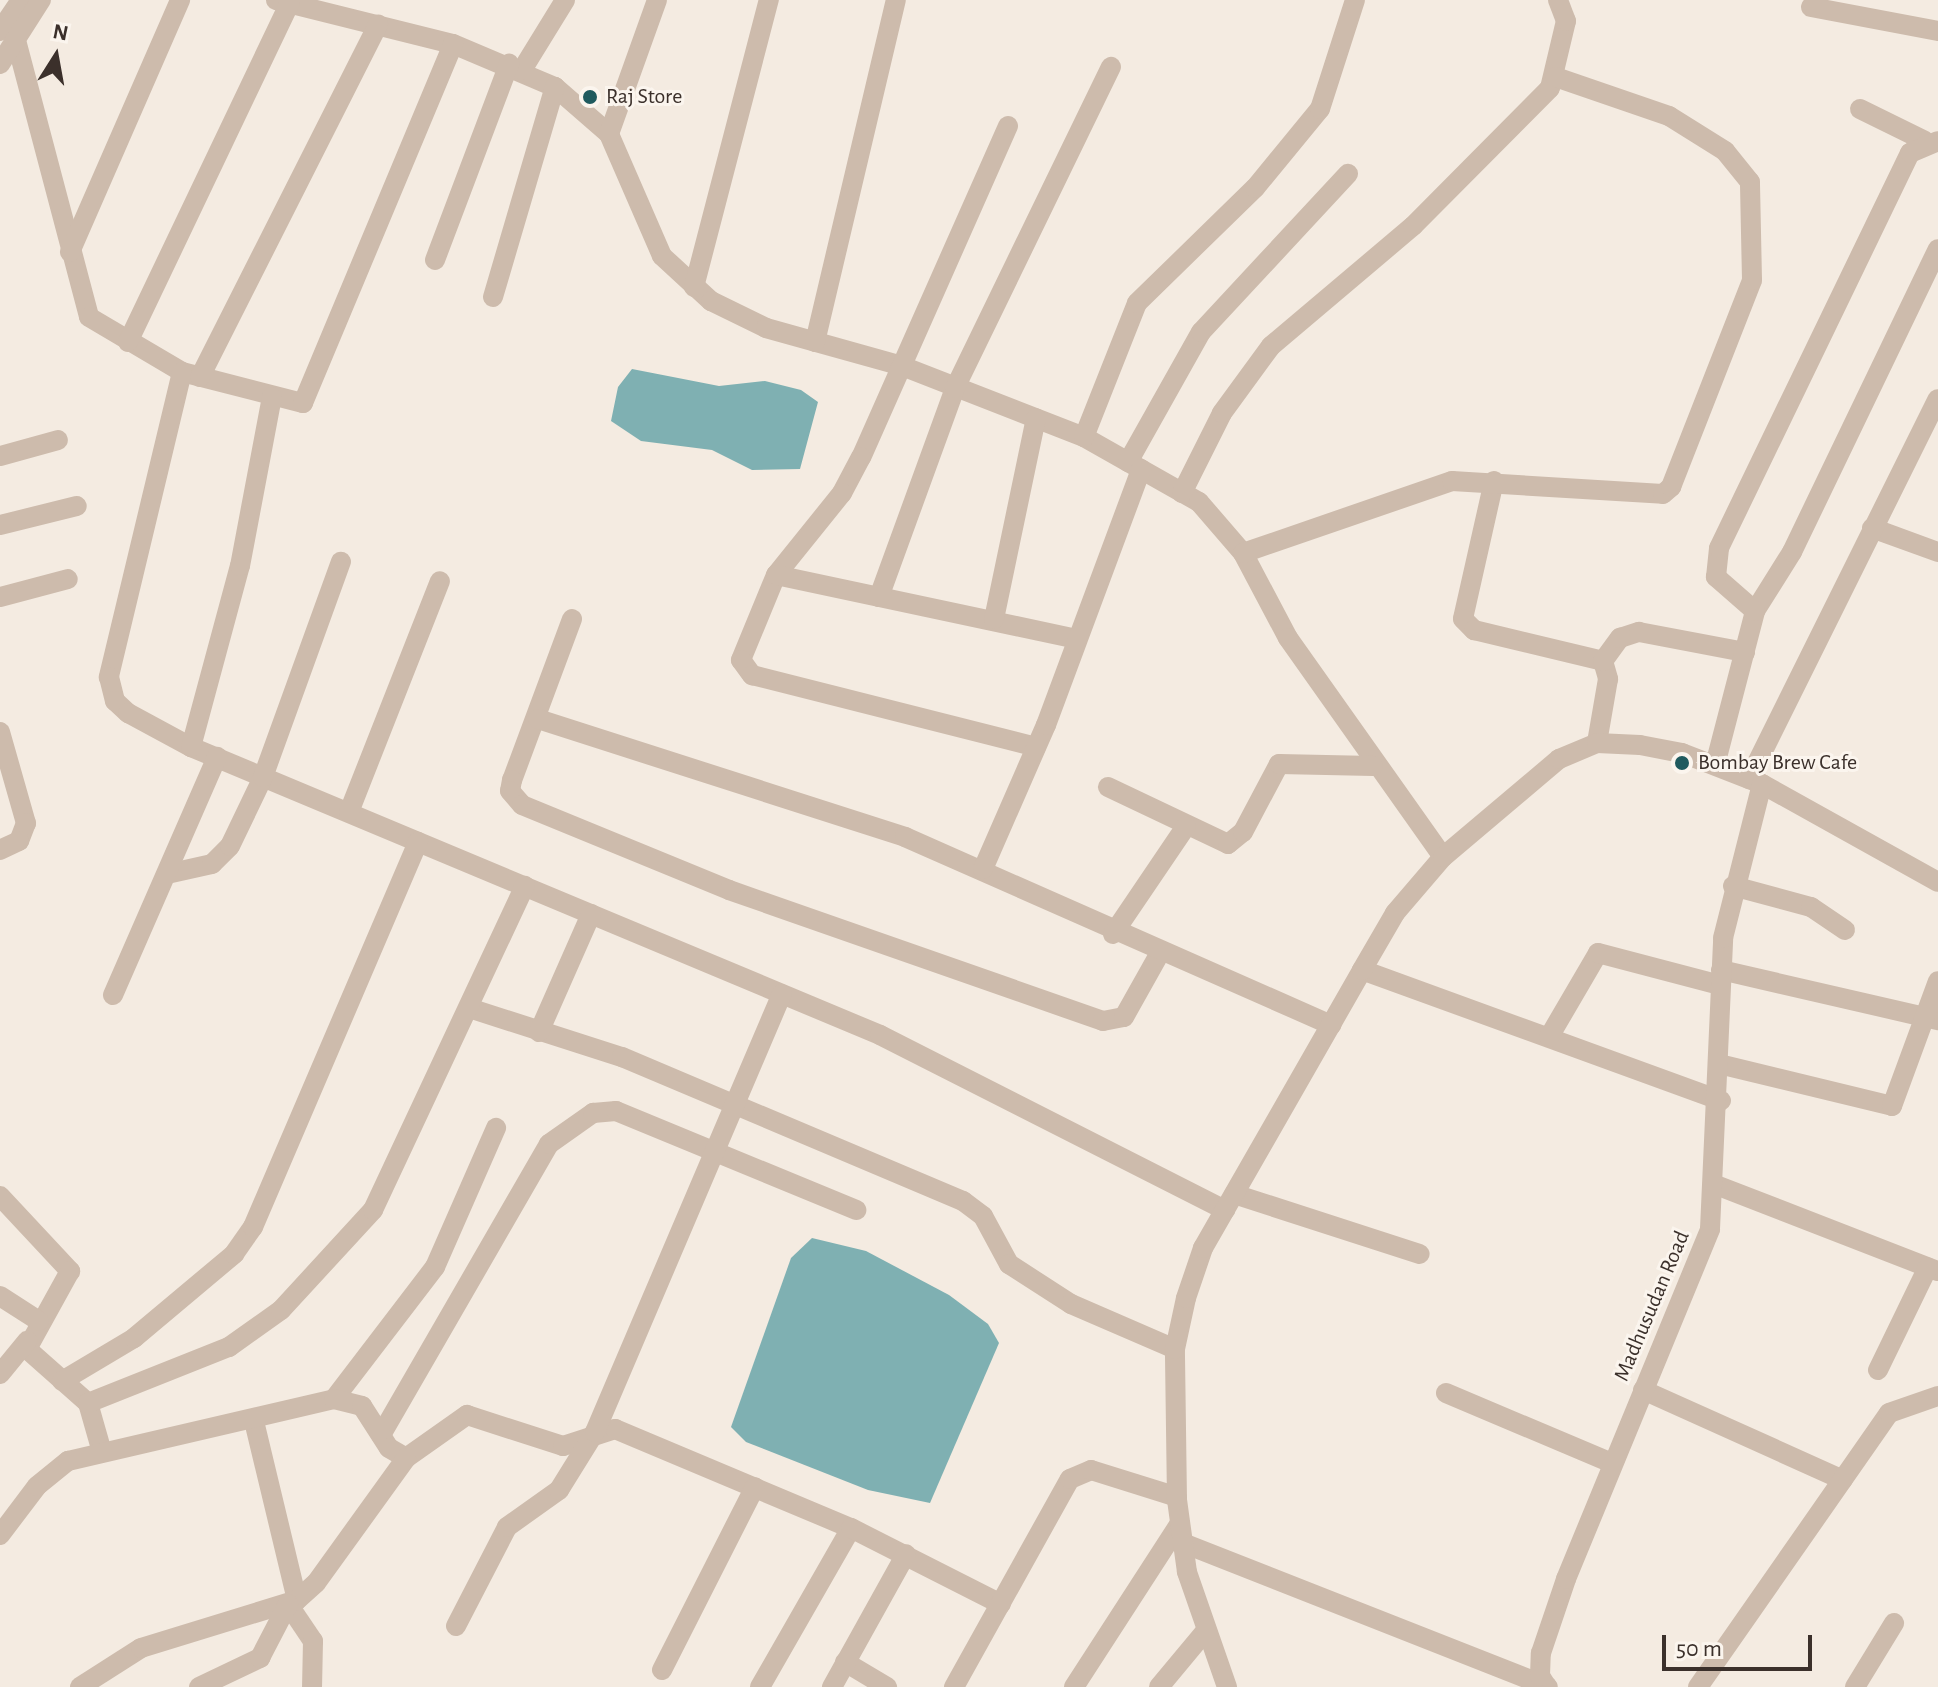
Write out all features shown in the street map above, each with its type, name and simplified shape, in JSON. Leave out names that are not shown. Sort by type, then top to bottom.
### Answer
[{"type":"street","points":[[0,64],[21,0]]},
{"type":"street","points":[[8,38],[41,0]]},
{"type":"street","points":[[70,252],[180,0]]},
{"type":"street","points":[[435,260],[515,67],[565,0]]},
{"type":"street","points":[[609,134],[657,0]]},
{"type":"street","points":[[694,287],[769,0]]},
{"type":"street","points":[[815,342],[896,0]]},
{"type":"street","points":[[1084,437],[1137,303],[1255,188],[1320,109],[1355,0]]},
{"type":"street","points":[[1182,493],[1222,413],[1271,346],[1413,226],[1556,77],[1566,21],[1564,1]]},
{"type":"street","points":[[128,342],[283,2],[453,44],[515,67],[555,87],[609,134],[662,256],[694,287],[766,328],[902,366],[1084,437],[1182,493],[1243,553],[1288,638],[1373,766],[1443,857]]},
{"type":"street","points":[[1811,7],[1938,31]]},
{"type":"street","points":[[378,24],[191,374],[109,677],[115,701],[128,713],[191,747],[880,1035],[1229,1202],[1420,1254]]},
{"type":"street","points":[[8,38],[70,252],[81,305],[128,342],[191,374],[303,403],[312,395],[453,44]]},
{"type":"street","points":[[879,597],[955,388],[1111,67]]},
{"type":"street","points":[[1243,553],[1452,481],[1494,481],[1663,494],[1693,440],[1756,258],[1750,182],[1725,151],[1669,116],[1556,77]]},
{"type":"street","points":[[493,297],[555,87]]},
{"type":"street","points":[[1860,109],[1931,141]]},
{"type":"street","points":[[1008,126],[842,493],[776,575],[744,644],[741,660],[752,675],[1036,747]]},
{"type":"street","points":[[1755,611],[1716,577],[1716,556],[1910,153],[1931,141]]},
{"type":"street","points":[[983,869],[1036,747],[1134,465],[1201,332],[1348,174]]},
{"type":"street","points":[[1715,765],[1755,611],[1792,552],[1938,249]]},
{"type":"street","points":[[191,747],[240,566],[272,397]]},
{"type":"street","name":"Madhusudan Road","points":[[1548,1687],[1540,1676],[1541,1653],[1612,1463],[1700,1258],[1716,1185],[1721,1101],[1720,977],[1733,886],[1756,782],[1872,528],[1936,408]]},
{"type":"street","points":[[994,619],[1036,418]]},
{"type":"street","points":[[0,456],[58,440]]},
{"type":"street","points":[[1494,481],[1468,588],[1467,627],[1603,661]]},
{"type":"street","points":[[0,525],[77,506]]},
{"type":"street","points":[[1872,528],[1938,552]]},
{"type":"street","points":[[167,874],[223,856],[263,777],[341,562]]},
{"type":"street","points":[[776,575],[1073,638]]},
{"type":"street","points":[[0,597],[68,579]]},
{"type":"street","points":[[349,812],[440,581]]},
{"type":"street","points":[[572,619],[538,719],[512,780],[514,800],[729,890],[1103,1021],[1124,1017],[1161,951]]},
{"type":"street","points":[[1603,661],[1620,638],[1639,632],[1745,652]]},
{"type":"street","points":[[1597,743],[1608,679],[1603,661]]},
{"type":"street","points":[[538,719],[657,753],[983,869],[1113,934],[1161,951],[1331,1025]]},
{"type":"street","points":[[0,732],[26,823],[19,841],[0,850]]},
{"type":"street","points":[[1227,1687],[1204,1633],[1182,1533],[1177,1497],[1175,1349],[1203,1248],[1395,913],[1443,857],[1519,788],[1597,743],[1682,753],[1715,765],[1756,782],[1938,882]]},
{"type":"street","points":[[113,995],[217,757]]},
{"type":"street","points":[[1108,787],[1218,843],[1236,840],[1279,764],[1373,766]]},
{"type":"street","points":[[1113,934],[1186,826]]},
{"type":"street","points":[[62,1381],[134,1338],[234,1254],[253,1227],[418,842]]},
{"type":"street","points":[[88,1403],[212,1356],[281,1310],[373,1210],[525,886]]},
{"type":"street","points":[[1733,886],[1811,907],[1845,930]]},
{"type":"street","points":[[539,1032],[591,914]]},
{"type":"street","points":[[1549,1037],[1598,953],[1933,1016]]},
{"type":"street","points":[[1362,970],[1721,1101]]},
{"type":"street","points":[[1719,1064],[1892,1106],[1933,1016],[1938,981]]},
{"type":"street","points":[[456,1626],[507,1527],[559,1490],[595,1432],[782,994]]},
{"type":"street","points":[[469,1008],[734,1104],[976,1208],[1009,1264],[1071,1304],[1175,1349]]},
{"type":"street","points":[[381,1435],[557,1134],[593,1113],[616,1111],[856,1210]]},
{"type":"street","points":[[334,1399],[435,1267],[496,1128]]},
{"type":"street","points":[[1716,1185],[1933,1269],[1878,1370]]},
{"type":"street","points":[[0,1196],[70,1271],[27,1341],[0,1374]]},
{"type":"street","points":[[0,1296],[39,1321]]},
{"type":"street","points":[[27,1341],[33,1357],[88,1403],[102,1452]]},
{"type":"street","points":[[1643,1390],[1843,1480]]},
{"type":"street","points":[[1446,1393],[1612,1463]]},
{"type":"street","points":[[1698,1687],[1889,1413],[1938,1396]]},
{"type":"street","points":[[0,1535],[53,1469],[102,1452],[254,1421],[334,1399],[362,1406],[381,1435],[406,1458]]},
{"type":"street","points":[[80,1687],[141,1648],[292,1602],[316,1583],[406,1458],[467,1415],[563,1446],[595,1432],[640,1438],[851,1528],[1001,1604]]},
{"type":"street","points":[[254,1421],[292,1602],[313,1641],[304,1683]]},
{"type":"street","points":[[954,1687],[1079,1472],[1177,1497]]},
{"type":"street","points":[[662,1670],[755,1487]]},
{"type":"street","points":[[760,1687],[851,1528]]},
{"type":"street","points":[[1182,1533],[1548,1687]]},
{"type":"street","points":[[1074,1687],[1182,1533]]},
{"type":"street","points":[[832,1687],[906,1554]]},
{"type":"street","points":[[199,1687],[260,1658],[292,1602]]},
{"type":"street","points":[[1855,1687],[1894,1623]]},
{"type":"street","points":[[1159,1687],[1204,1633]]},
{"type":"street","points":[[845,1662],[887,1687]]},
{"type":"water","points":[[632,369],[719,386],[765,381],[801,390],[818,402],[800,469],[752,470],[712,450],[641,441],[611,421],[618,387]]},
{"type":"water","points":[[812,1238],[866,1251],[949,1295],[988,1324],[999,1343],[930,1503],[868,1490],[746,1442],[731,1427],[791,1258]]},
{"type":"place","name":"Raj Store","points":[[590,97]]},
{"type":"place","name":"Bombay Brew Cafe","points":[[1682,763]]}]
